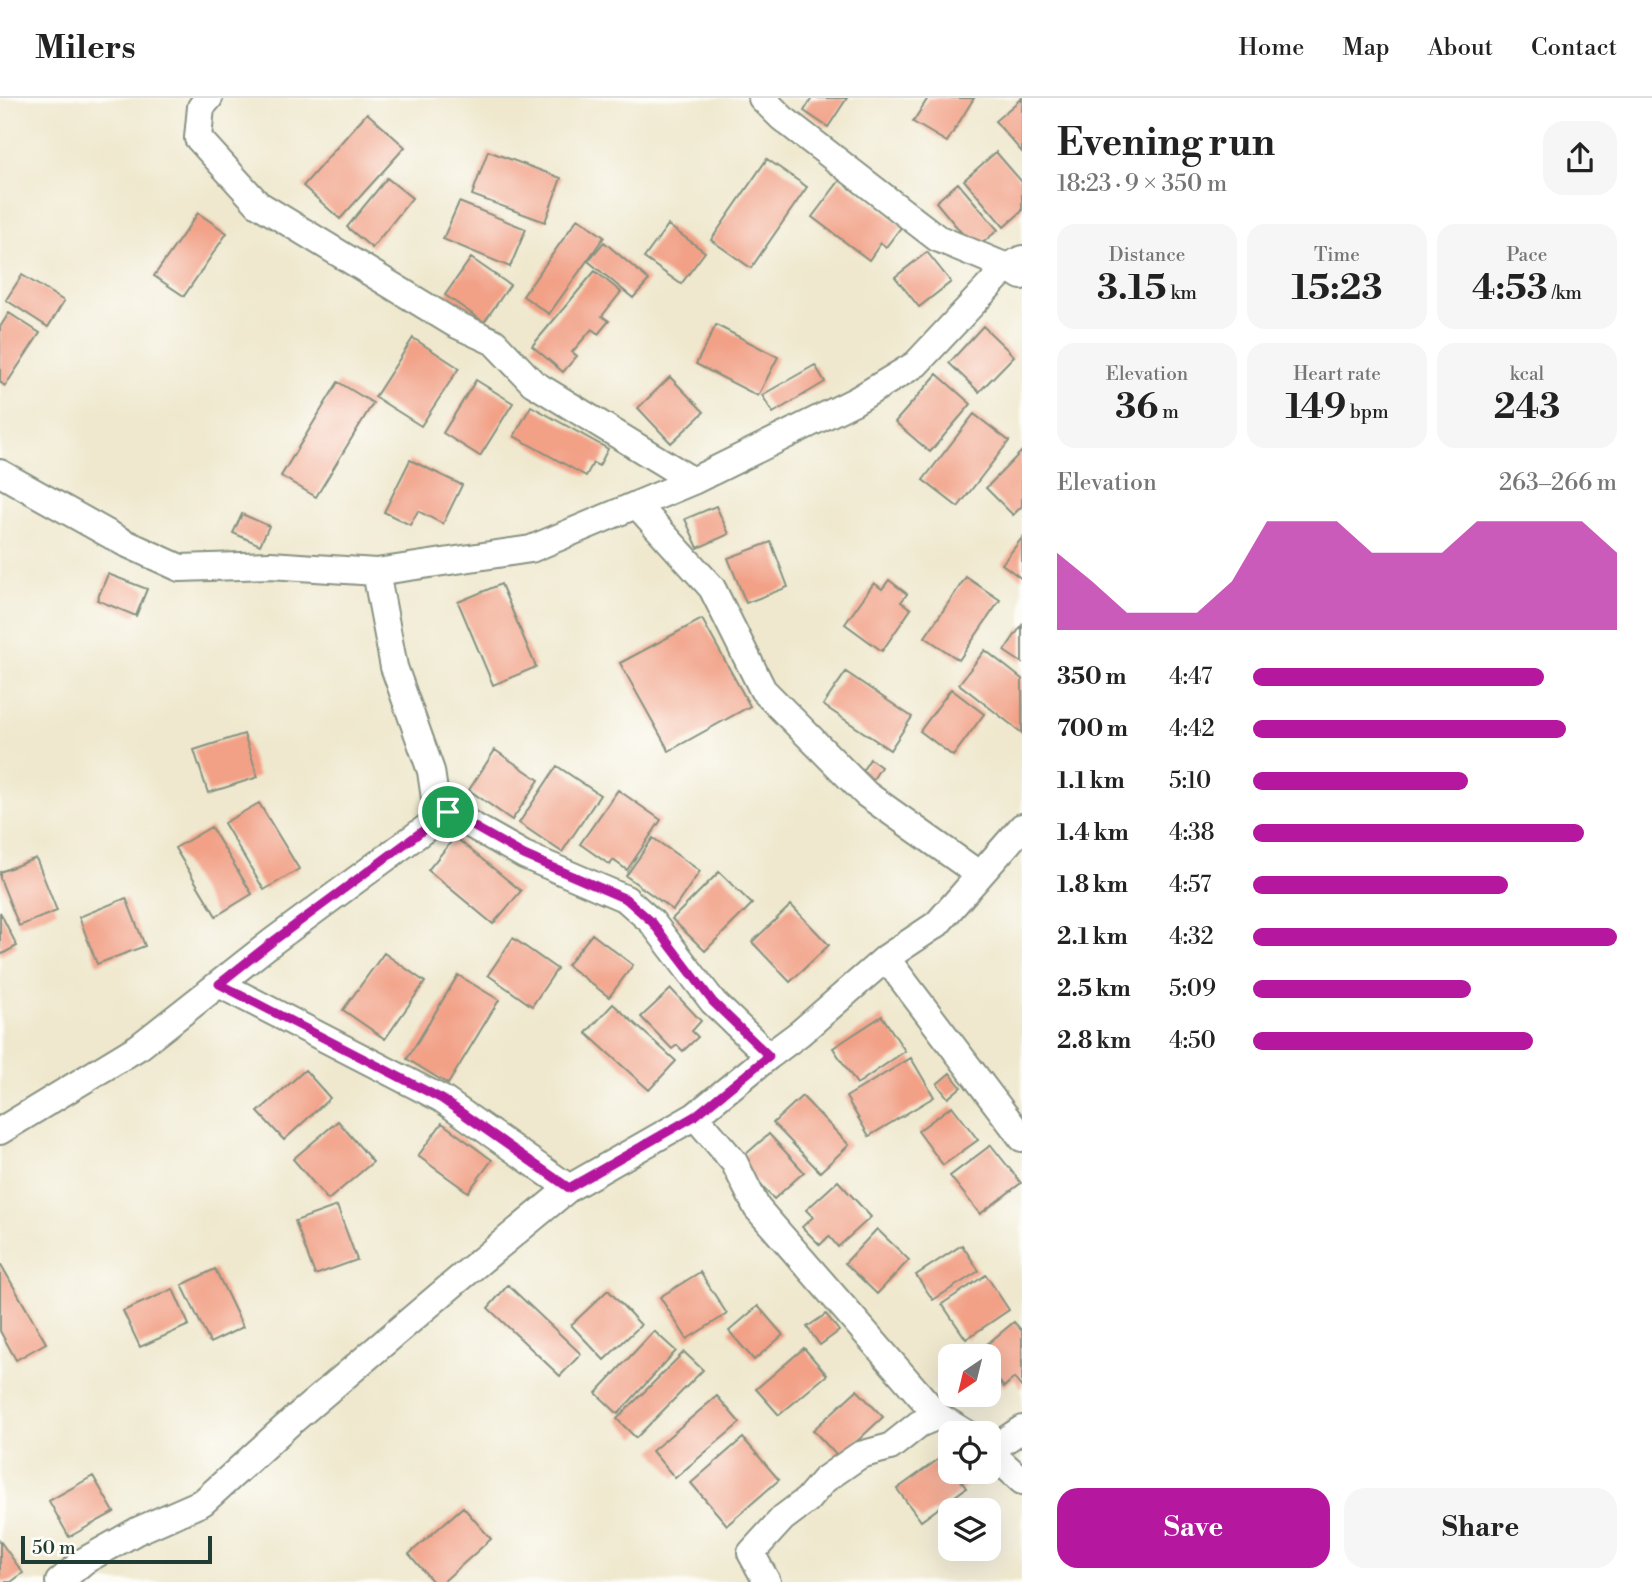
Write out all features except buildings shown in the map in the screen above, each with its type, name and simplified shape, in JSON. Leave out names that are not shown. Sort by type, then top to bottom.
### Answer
[{"type":"street","points":[[209,98],[201,107],[198,138],[258,204],[455,324],[494,342],[533,383],[693,481]]},
{"type":"street","points":[[0,473],[123,542],[180,568],[270,565],[376,572],[531,549],[693,481],[855,401],[916,364],[1017,267],[937,238],[782,118],[762,98]]},
{"type":"street","points":[[638,505],[712,588],[762,690],[866,794],[980,875]]},
{"type":"street","points":[[376,572],[394,667],[431,771],[436,805],[524,855],[626,899],[652,922],[713,1002],[769,1056]]},
{"type":"street","points":[[0,1131],[141,1045],[272,942],[448,812]]},
{"type":"street","points":[[59,1582],[84,1561],[137,1531],[203,1502],[292,1421],[569,1188],[695,1116],[800,1033],[886,958],[937,924],[1022,827]]},
{"type":"street","points":[[886,958],[1022,1138]]},
{"type":"street","points":[[219,984],[442,1099],[569,1188]]},
{"type":"street","points":[[695,1116],[734,1162],[757,1208],[938,1416],[946,1421]]},
{"type":"street","points":[[767,1582],[751,1553],[783,1518],[807,1500],[824,1480],[860,1455],[890,1447],[919,1424],[938,1416]]},
{"type":"street","points":[[1001,1443],[1022,1429]]},
{"type":"street","points":[[1001,1462],[1022,1481]]},
{"type":"route","points":[[448,812],[524,855],[626,899],[652,922],[713,1002],[769,1056],[695,1116],[569,1188],[442,1099],[219,984],[448,812]]}]
